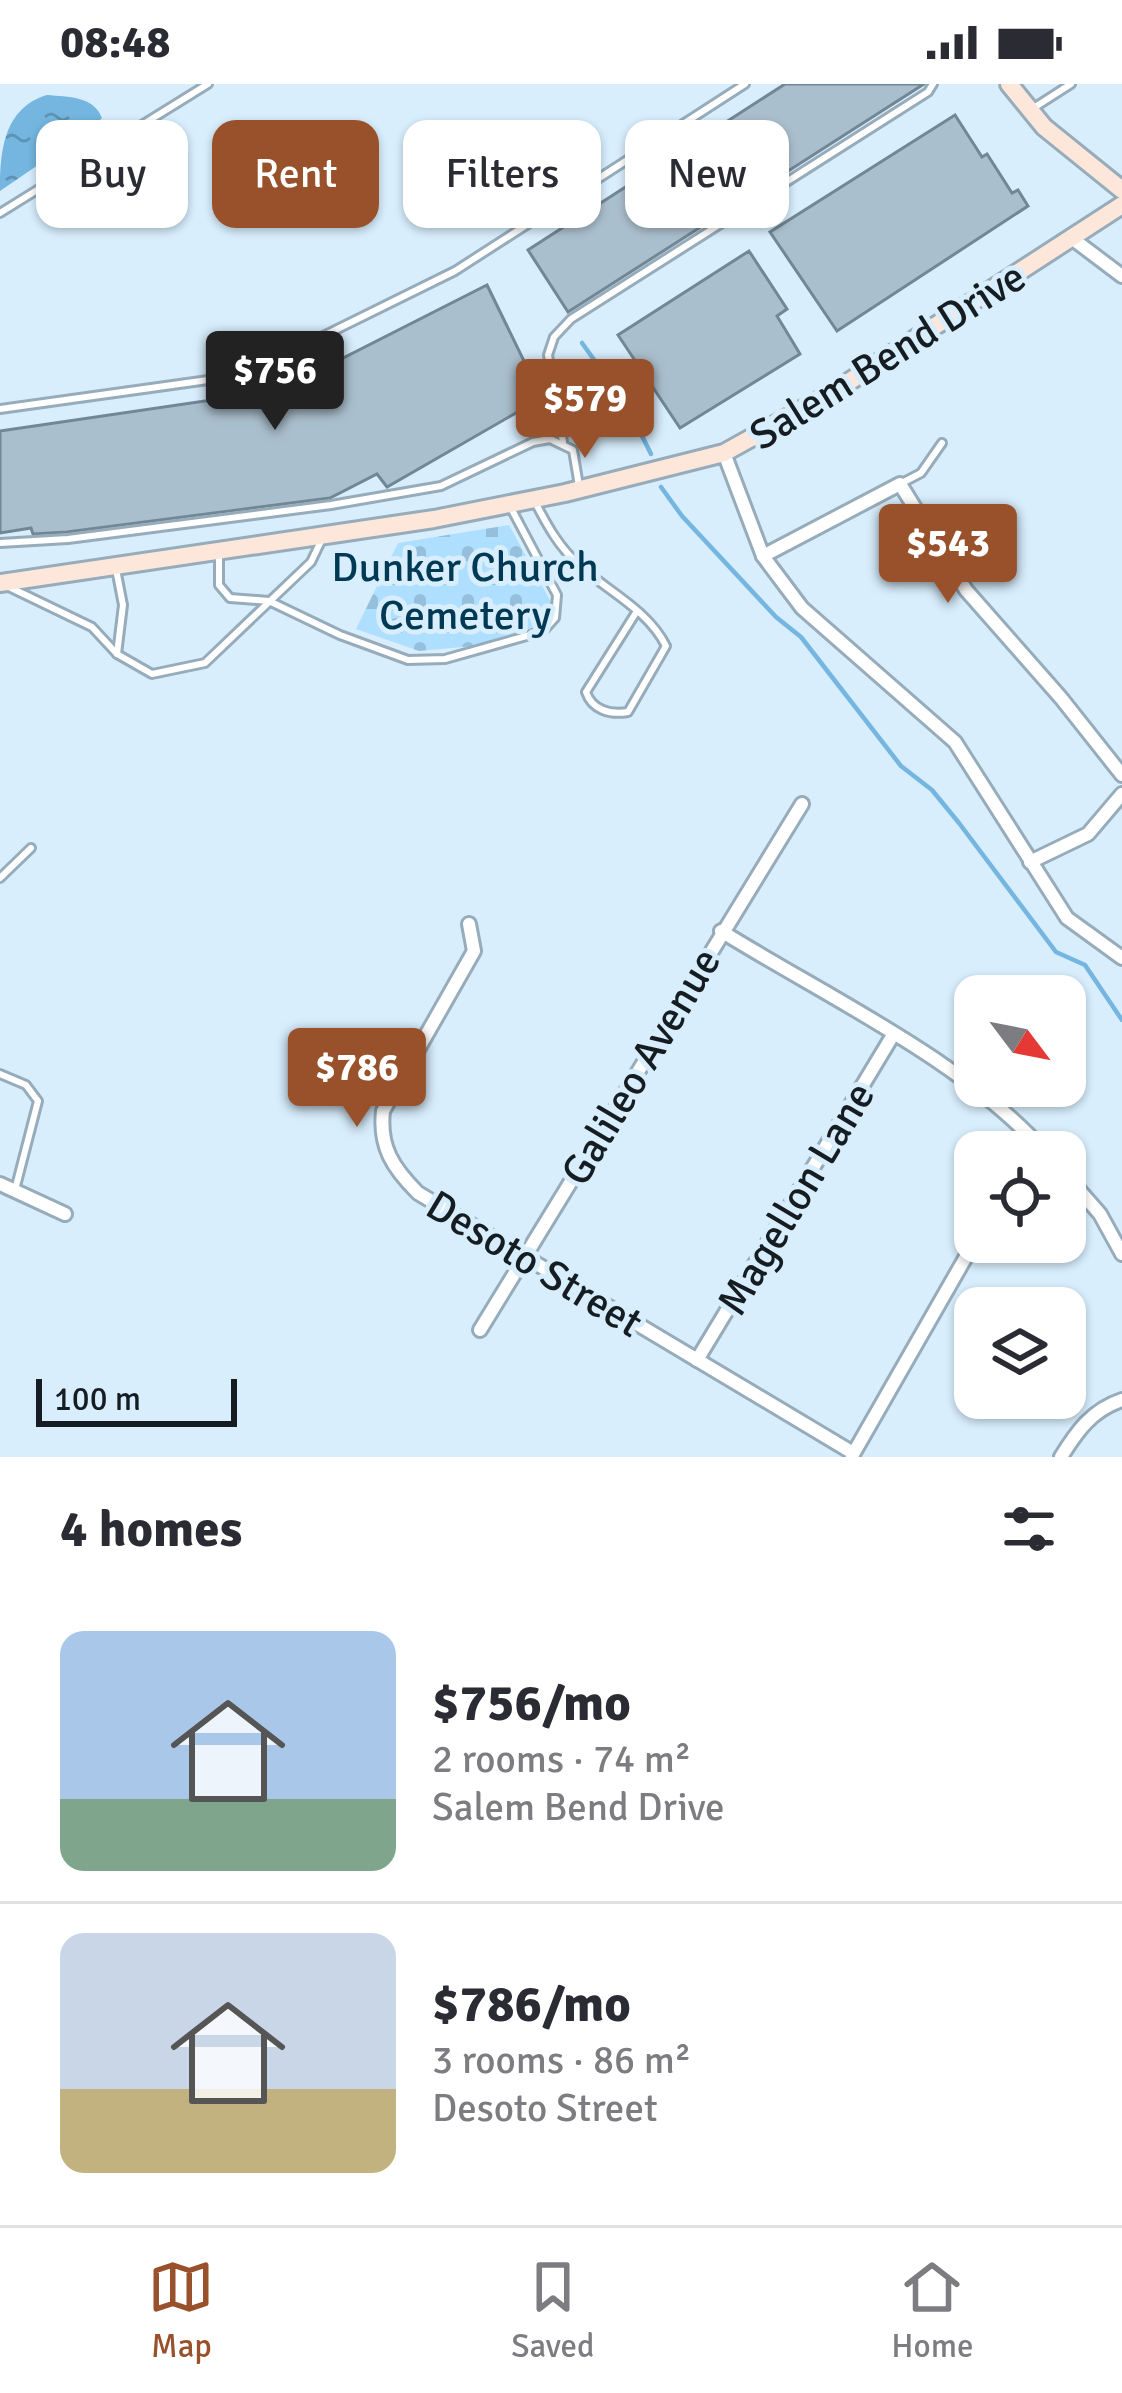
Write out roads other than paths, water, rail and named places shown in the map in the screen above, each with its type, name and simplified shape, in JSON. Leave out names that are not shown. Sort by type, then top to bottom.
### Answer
[{"type":"street","points":[[1009,84],[1028,111],[1122,190]]},
{"type":"street","name":"Salem Bend Drive","points":[[0,583],[323,537],[579,490],[724,453],[830,394],[1122,205]]},
{"type":"street","points":[[1073,239],[1122,275]]},
{"type":"street","points":[[724,453],[763,556],[802,608],[955,742],[1066,918],[1122,958]]},
{"type":"street","points":[[763,556],[900,484],[966,590],[1122,775]]},
{"type":"street","points":[[1030,862],[1088,834],[1122,794]]},
{"type":"street","name":"Galileo Avenue","points":[[480,1330],[802,804]]},
{"type":"street","name":"Desoto Street","points":[[469,924],[474,951],[383,1111],[381,1135],[389,1159],[418,1193],[852,1455]]},
{"type":"street","points":[[721,931],[983,1092],[1026,1131]]},
{"type":"street","name":"Magellon Lane","points":[[697,1360],[893,1035]]},
{"type":"street","points":[[0,1184],[65,1214]]},
{"type":"street","points":[[1086,1198],[1122,1254]]},
{"type":"street","points":[[852,1455],[962,1263]]},
{"type":"street","points":[[1060,1457],[1081,1426],[1104,1406],[1122,1400]]},
{"type":"lane","points":[[0,213],[208,84]]},
{"type":"lane","points":[[0,410],[244,375],[454,271],[745,84]]},
{"type":"lane","points":[[563,442],[548,355],[554,338],[571,319],[928,92],[933,84]]},
{"type":"lane","points":[[1028,111],[1071,84]]},
{"type":"lane","points":[[0,543],[68,539],[332,505],[441,486],[533,442],[563,442],[573,450],[579,490]]},
{"type":"lane","points":[[900,484],[921,473],[942,443]]},
{"type":"lane","points":[[534,499],[554,539],[637,611],[666,646],[628,712],[608,713],[589,700],[586,692],[637,611]]},
{"type":"lane","points":[[219,552],[219,584],[230,598],[269,601],[408,660],[445,658],[545,629],[555,618],[557,595],[508,503]]},
{"type":"lane","points":[[0,583],[92,627],[117,654],[152,674],[205,663],[311,562],[323,537]]},
{"type":"lane","points":[[115,566],[123,587],[117,654]]},
{"type":"lane","points":[[0,878],[31,848]]},
{"type":"lane","points":[[0,1074],[26,1085],[38,1101],[15,1190]]},
{"type":"water","points":[[47,95],[72,97],[93,105],[102,118],[36,120],[36,166],[0,191],[7,134],[32,101]]},
{"type":"waterway","points":[[582,343],[626,404],[651,454]]},
{"type":"waterway","points":[[661,487],[776,617],[801,637],[901,766],[932,790],[1056,952],[1085,965],[1122,1020]]},
{"type":"park label","name":"Dunker Church Cemetery","points":[[465,590]]}]
